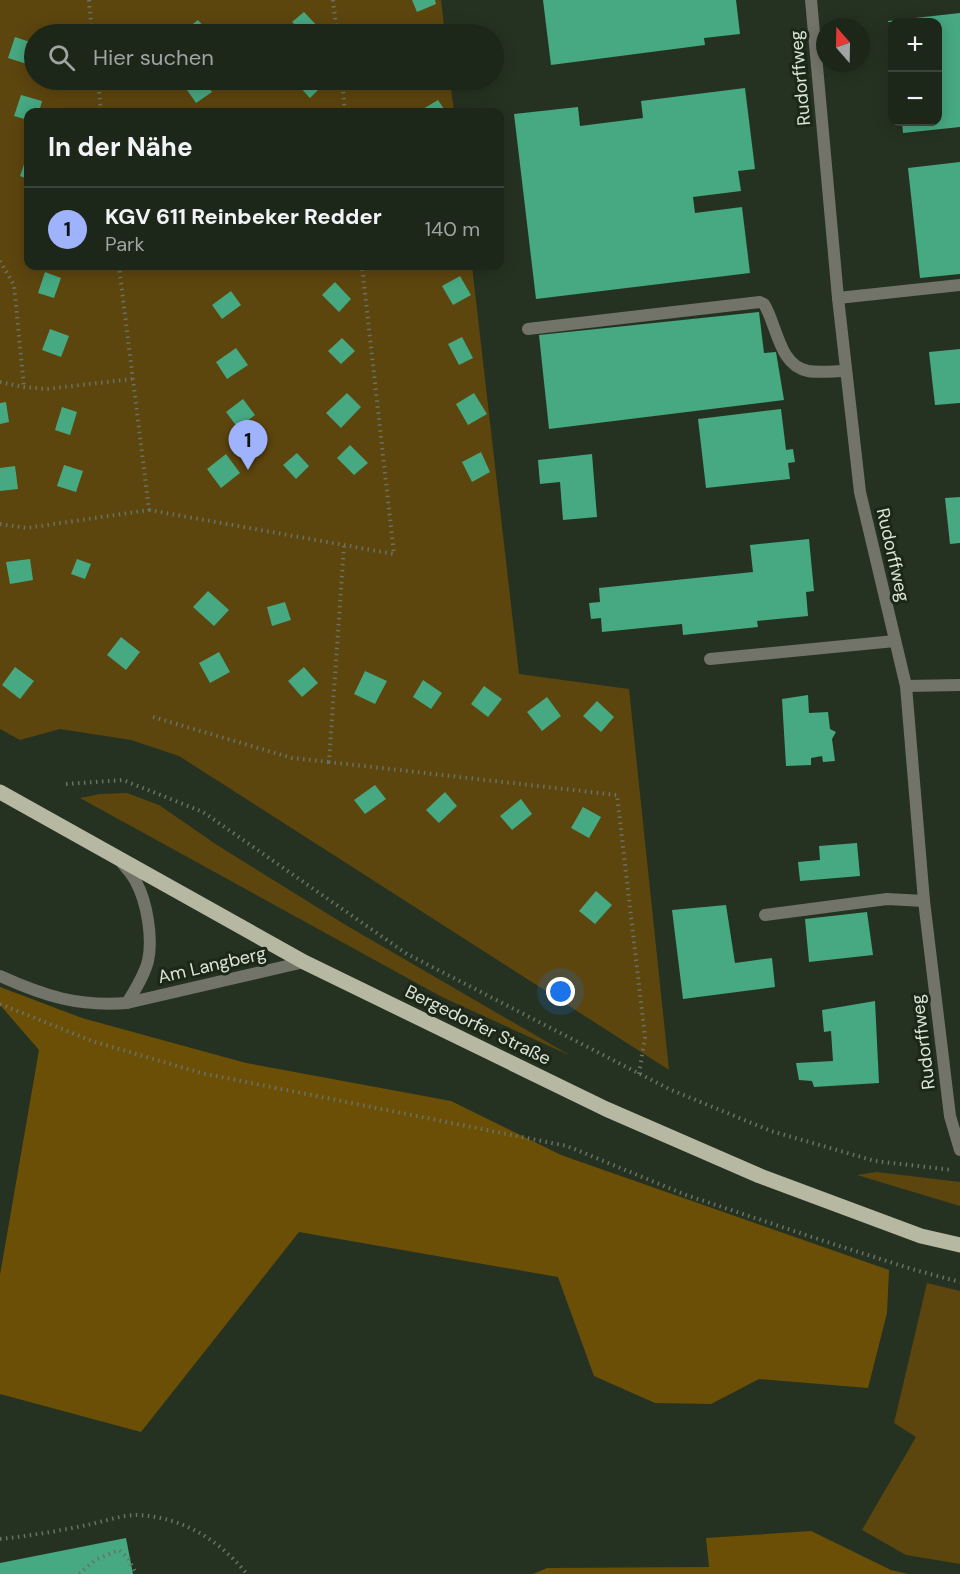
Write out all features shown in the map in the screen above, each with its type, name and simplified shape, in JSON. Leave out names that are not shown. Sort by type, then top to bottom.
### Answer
[{"type":"main road","name":"Bergedorfer Straße","points":[[0,792],[304,962],[606,1109],[740,1167],[921,1236],[960,1245]]},
{"type":"street","name":"Rudorffweg","points":[[812,0],[838,298],[860,492],[906,686],[924,902],[950,1116],[960,1150]]},
{"type":"street","points":[[838,298],[960,285]]},
{"type":"street","points":[[528,329],[760,302],[770,313],[784,352],[794,366],[808,372],[846,371]]},
{"type":"street","points":[[710,659],[895,641]]},
{"type":"street","points":[[906,686],[960,685]]},
{"type":"street","name":"Am Langberg","points":[[117,858],[137,882],[144,906],[149,939],[148,958],[144,972],[127,1003]]},
{"type":"street","points":[[765,915],[887,899],[924,902]]},
{"type":"street","name":"Am Langberg","points":[[0,976],[36,992],[76,1002],[102,1005],[127,1003],[304,962]]},
{"type":"path","points":[[88,0],[91,24]]},
{"type":"path","points":[[333,0],[336,24]]},
{"type":"path","points":[[99,90],[101,108]]},
{"type":"path","points":[[343,90],[345,108]]},
{"type":"path","points":[[0,261],[14,285],[24,387]]},
{"type":"path","points":[[119,270],[149,510]]},
{"type":"path","points":[[0,524],[27,528],[149,510],[394,554],[362,270]]},
{"type":"path","points":[[0,382],[47,389],[132,379]]},
{"type":"path","points":[[329,762],[344,546]]},
{"type":"path","points":[[153,717],[292,758],[617,795],[645,1037],[639,1074]]},
{"type":"path","points":[[66,784],[123,780],[203,812],[407,954],[669,1089],[771,1131],[875,1161],[960,1171]]},
{"type":"path","points":[[0,1004],[92,1041],[201,1073],[567,1146],[686,1195],[860,1253],[960,1282]]},
{"type":"path","points":[[0,1539],[43,1534],[135,1515],[189,1526],[213,1540],[233,1556],[248,1574]]},
{"type":"path","points":[[79,1574],[95,1560],[119,1550],[129,1558],[136,1574]]},
{"type":"shaded area","points":[[0,0],[441,0],[444,24],[24,24],[24,90],[451,90],[454,108],[24,108],[24,270],[472,270],[519,674],[629,689],[669,1070],[179,756],[131,740],[60,729],[20,740],[0,729]]},
{"type":"shaded area","points":[[127,793],[159,805],[217,845],[344,924],[571,1056],[442,997],[80,798],[100,794]]},
{"type":"shaded area","points":[[0,987],[82,1018],[246,1063],[451,1101],[561,1155],[889,1270],[887,1313],[868,1388],[759,1379],[711,1404],[655,1403],[594,1376],[558,1277],[299,1232],[141,1432],[0,1394],[0,1275],[39,1050],[0,1005]]},
{"type":"shaded area","points":[[877,1172],[960,1182],[960,1206],[857,1175]]},
{"type":"shaded area","points":[[927,1283],[960,1291],[960,1564],[906,1555],[862,1530],[916,1437],[894,1423]]},
{"type":"shaded area","points":[[811,1531],[891,1570],[908,1574],[533,1574],[547,1568],[709,1567],[706,1538]]},
{"type":"building","points":[[412,0],[435,0],[436,4],[417,12]]},
{"type":"building","points":[[543,0],[736,0],[740,34],[704,38],[705,45],[551,65]]},
{"type":"building","points":[[304,12],[315,24],[294,24],[292,22]]},
{"type":"building","points":[[960,13],[960,127],[903,133],[902,126],[942,126],[942,18],[915,18]]},
{"type":"building","points":[[15,37],[24,40],[24,63],[8,58]]},
{"type":"building","points":[[745,88],[755,169],[738,171],[741,191],[693,197],[695,213],[742,207],[750,273],[536,299],[514,114],[578,107],[580,126],[643,118],[641,101]]},
{"type":"building","points":[[187,90],[210,90],[212,92],[196,103]]},
{"type":"building","points":[[302,90],[318,90],[310,98]]},
{"type":"building","points":[[21,95],[42,101],[40,108],[24,108],[24,119],[14,116]]},
{"type":"building","points":[[438,100],[443,108],[425,108]]},
{"type":"building","points":[[960,162],[960,274],[920,278],[908,168]]},
{"type":"building","points":[[24,164],[24,178],[20,176]]},
{"type":"building","points":[[45,272],[61,278],[54,298],[38,293]]},
{"type":"building","points":[[460,276],[471,295],[453,305],[442,286]]},
{"type":"building","points":[[335,282],[351,299],[339,312],[322,295]]},
{"type":"building","points":[[231,291],[241,305],[222,319],[212,305]]},
{"type":"building","points":[[759,312],[764,353],[776,352],[784,400],[549,429],[539,335]]},
{"type":"building","points":[[50,329],[69,336],[61,357],[42,350]]},
{"type":"building","points":[[462,337],[473,358],[459,365],[448,344]]},
{"type":"building","points":[[342,338],[355,351],[341,364],[328,351]]},
{"type":"building","points":[[236,348],[248,365],[227,379],[216,362]]},
{"type":"building","points":[[960,349],[960,403],[935,405],[929,352]]},
{"type":"building","points":[[347,393],[361,407],[341,428],[326,413]]},
{"type":"building","points":[[474,393],[487,414],[468,425],[456,404]]},
{"type":"building","points":[[243,399],[255,415],[238,428],[226,412]]},
{"type":"building","points":[[6,402],[9,422],[0,424],[0,403]]},
{"type":"building","points":[[62,407],[77,412],[70,435],[55,430]]},
{"type":"building","points":[[781,409],[786,450],[793,449],[795,462],[788,463],[790,479],[706,488],[698,419]]},
{"type":"building","points":[[350,445],[368,463],[354,475],[337,458]]},
{"type":"building","points":[[481,452],[490,472],[472,482],[462,462]]},
{"type":"building","points":[[297,453],[309,466],[296,479],[283,465]]},
{"type":"building","points":[[226,454],[240,473],[221,488],[207,469]]},
{"type":"building","points":[[592,454],[597,517],[563,520],[560,482],[540,484],[538,460]]},
{"type":"building","points":[[64,465],[83,471],[76,492],[57,486]]},
{"type":"building","points":[[15,466],[18,489],[0,491],[0,468]]},
{"type":"building","points":[[960,497],[960,543],[950,544],[945,498]]},
{"type":"building","points":[[809,539],[814,591],[806,592],[808,616],[757,621],[758,627],[683,635],[682,624],[602,632],[601,618],[591,619],[589,603],[600,602],[599,588],[753,572],[750,545]]},
{"type":"building","points":[[30,559],[33,580],[10,584],[6,562]]},
{"type":"building","points":[[77,559],[91,564],[85,579],[71,574]]},
{"type":"building","points":[[208,591],[229,610],[214,626],[193,607]]},
{"type":"building","points":[[285,602],[291,620],[272,626],[267,607]]},
{"type":"building","points":[[121,637],[140,652],[126,670],[107,655]]},
{"type":"building","points":[[219,652],[230,672],[210,683],[199,663]]},
{"type":"building","points":[[15,667],[34,681],[20,699],[2,685]]},
{"type":"building","points":[[304,667],[318,683],[302,697],[288,681]]},
{"type":"building","points":[[365,671],[387,681],[375,704],[354,694]]},
{"type":"building","points":[[423,680],[442,693],[431,709],[413,697]]},
{"type":"building","points":[[484,686],[502,699],[488,717],[471,704]]},
{"type":"building","points":[[808,695],[809,713],[828,712],[830,729],[836,732],[832,739],[835,761],[823,762],[822,756],[811,758],[811,765],[786,766],[782,699]]},
{"type":"building","points":[[547,697],[561,716],[542,731],[527,712]]},
{"type":"building","points":[[597,701],[614,717],[601,732],[583,716]]},
{"type":"building","points":[[375,785],[386,799],[365,814],[354,800]]},
{"type":"building","points":[[445,792],[457,806],[439,823],[426,810]]},
{"type":"building","points":[[521,799],[532,814],[512,830],[500,816]]},
{"type":"building","points":[[583,807],[601,817],[589,838],[571,828]]},
{"type":"building","points":[[857,843],[860,876],[800,881],[798,862],[820,860],[819,846]]},
{"type":"building","points":[[596,891],[612,905],[595,924],[579,911]]},
{"type":"building","points":[[726,905],[735,963],[772,958],[775,987],[683,999],[672,910]]},
{"type":"building","points":[[867,912],[873,955],[809,962],[805,919]]},
{"type":"building","points":[[875,1001],[879,1083],[814,1087],[812,1081],[799,1080],[796,1063],[833,1061],[831,1031],[824,1032],[822,1010]]},
{"type":"building","points":[[126,1538],[133,1574],[0,1574],[0,1563]]},
{"type":"place","name":"KGV 611 Reinbeker Redder","points":[[248,470]]}]
